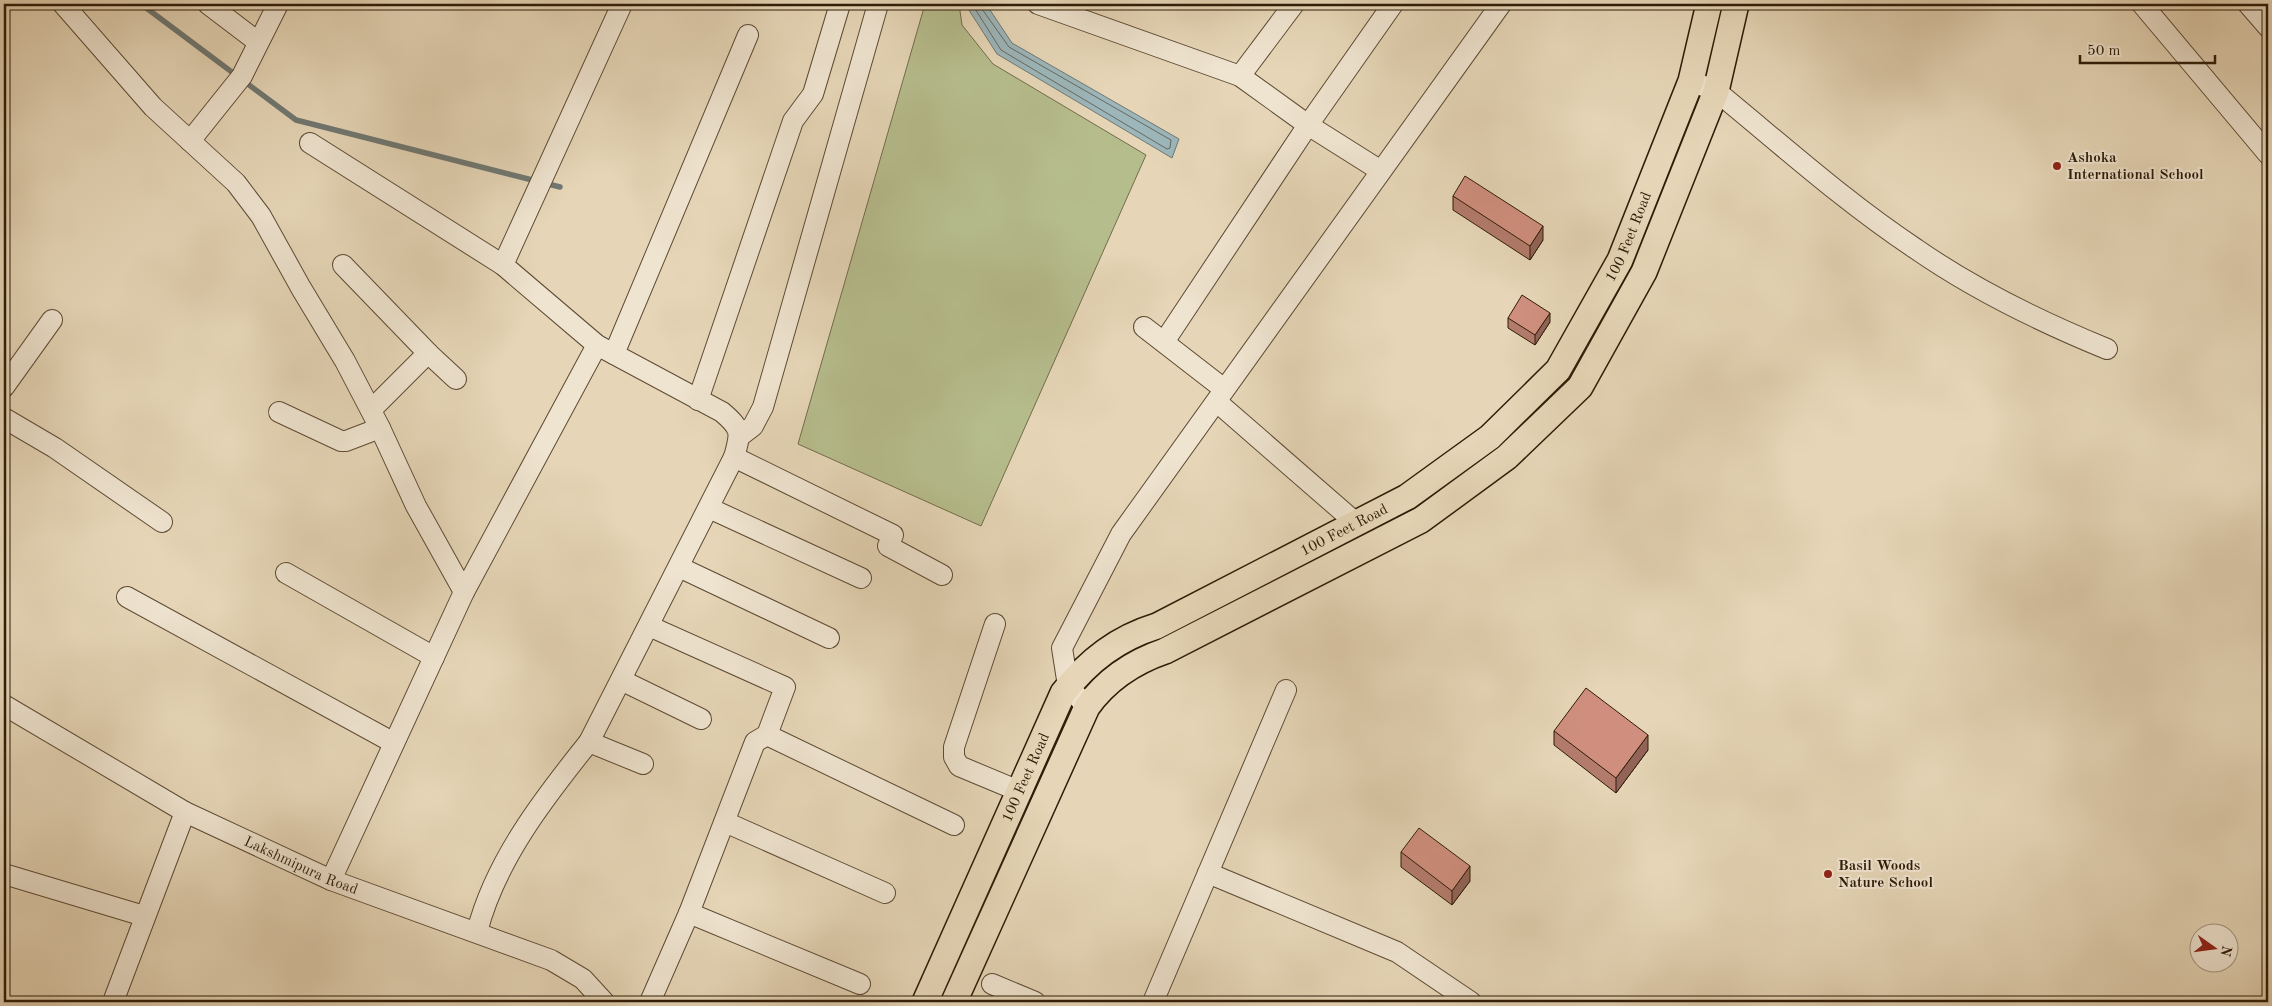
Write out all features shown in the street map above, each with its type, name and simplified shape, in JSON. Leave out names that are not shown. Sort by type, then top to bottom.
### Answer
[{"type":"main road","name":"100 Feet Road","points":[[925,1002],[1063,693],[1096,657],[1126,638],[1157,626],[1407,497],[1490,437],[1558,370],[1620,260],[1691,81],[1709,4]]},
{"type":"main road","name":"100 Feet Road","points":[[954,1002],[1087,707],[1103,686],[1138,662],[1165,651],[1421,520],[1507,457],[1580,387],[1644,272],[1716,91],[1736,4]]},
{"type":"street","points":[[62,4],[154,107],[236,183],[261,216],[301,288],[346,361],[416,506],[464,592]]},
{"type":"street","points":[[208,4],[258,42]]},
{"type":"street","points":[[190,141],[242,76],[278,4]]},
{"type":"street","points":[[503,265],[622,4]]},
{"type":"street","points":[[698,400],[793,121],[813,94],[840,4]]},
{"type":"street","points":[[740,436],[753,426],[763,407],[878,4]]},
{"type":"street","points":[[1038,4],[1240,76],[1308,125],[1381,171]]},
{"type":"street","points":[[1240,76],[1294,4]]},
{"type":"street","points":[[1164,342],[1308,125],[1393,4]]},
{"type":"street","points":[[1087,707],[1068,686],[1062,648],[1121,534],[1501,4]]},
{"type":"street","points":[[2142,4],[2268,154]]},
{"type":"street","points":[[331,880],[464,592],[606,350],[748,35]]},
{"type":"street","points":[[1691,81],[1716,91],[1859,208],[1923,254],[1989,294],[2070,334],[2107,349]]},
{"type":"street","points":[[310,143],[503,265],[606,350],[722,412],[736,425],[740,436],[734,457],[709,508],[589,742],[564,773],[506,859],[483,909],[477,932]]},
{"type":"street","points":[[342,265],[456,379]]},
{"type":"street","points":[[4,387],[52,320]]},
{"type":"street","points":[[1144,327],[1164,342],[1356,523]]},
{"type":"street","points":[[371,410],[428,353]]},
{"type":"street","points":[[278,412],[341,441],[346,441],[380,428]]},
{"type":"street","points":[[4,418],[55,448],[162,522]]},
{"type":"street","points":[[734,457],[893,534],[888,546],[942,575]]},
{"type":"street","points":[[709,508],[861,578]]},
{"type":"street","points":[[679,567],[830,638]]},
{"type":"street","points":[[286,574],[434,657]]},
{"type":"street","points":[[127,597],[394,743]]},
{"type":"street","points":[[995,624],[954,747],[954,757],[959,766],[1020,791]]},
{"type":"street","points":[[648,626],[785,687],[767,735],[755,742],[688,912],[657,1000]]},
{"type":"street","points":[[621,680],[701,719]]},
{"type":"street","points":[[1153,1002],[1286,690]]},
{"type":"street","name":"Lakshmipura Road","points":[[4,706],[185,812],[331,880],[551,960],[583,979],[604,1002]]},
{"type":"street","points":[[767,735],[954,825]]},
{"type":"street","points":[[589,742],[643,764]]},
{"type":"street","points":[[113,1002],[185,812]]},
{"type":"street","points":[[725,822],[885,893]]},
{"type":"street","points":[[1208,873],[1397,952],[1471,1002]]},
{"type":"street","points":[[4,874],[144,916]]},
{"type":"street","points":[[688,912],[860,984]]},
{"type":"street","points":[[992,984],[1035,1002]]},
{"type":"green space","points":[[925,4],[959,4],[962,25],[993,64],[1146,155],[981,526],[798,444]]},
{"type":"water","points":[[967,4],[986,4],[1012,43],[1179,139],[1172,158],[997,54],[967,7]]},
{"type":"building","points":[[1465,176],[1543,226],[1530,246],[1453,196]]},
{"type":"building","points":[[1522,295],[1550,313],[1535,335],[1508,318]]},
{"type":"building","points":[[1586,688],[1648,735],[1616,778],[1554,731]]},
{"type":"building","points":[[1419,828],[1470,866],[1452,891],[1401,852]]},
{"type":"waterway","points":[[141,4],[296,120],[560,187]]},
{"type":"place","name":"Ashoka International School","points":[[2057,166]]},
{"type":"place","name":"Basil Woods Nature School","points":[[1828,874]]}]
